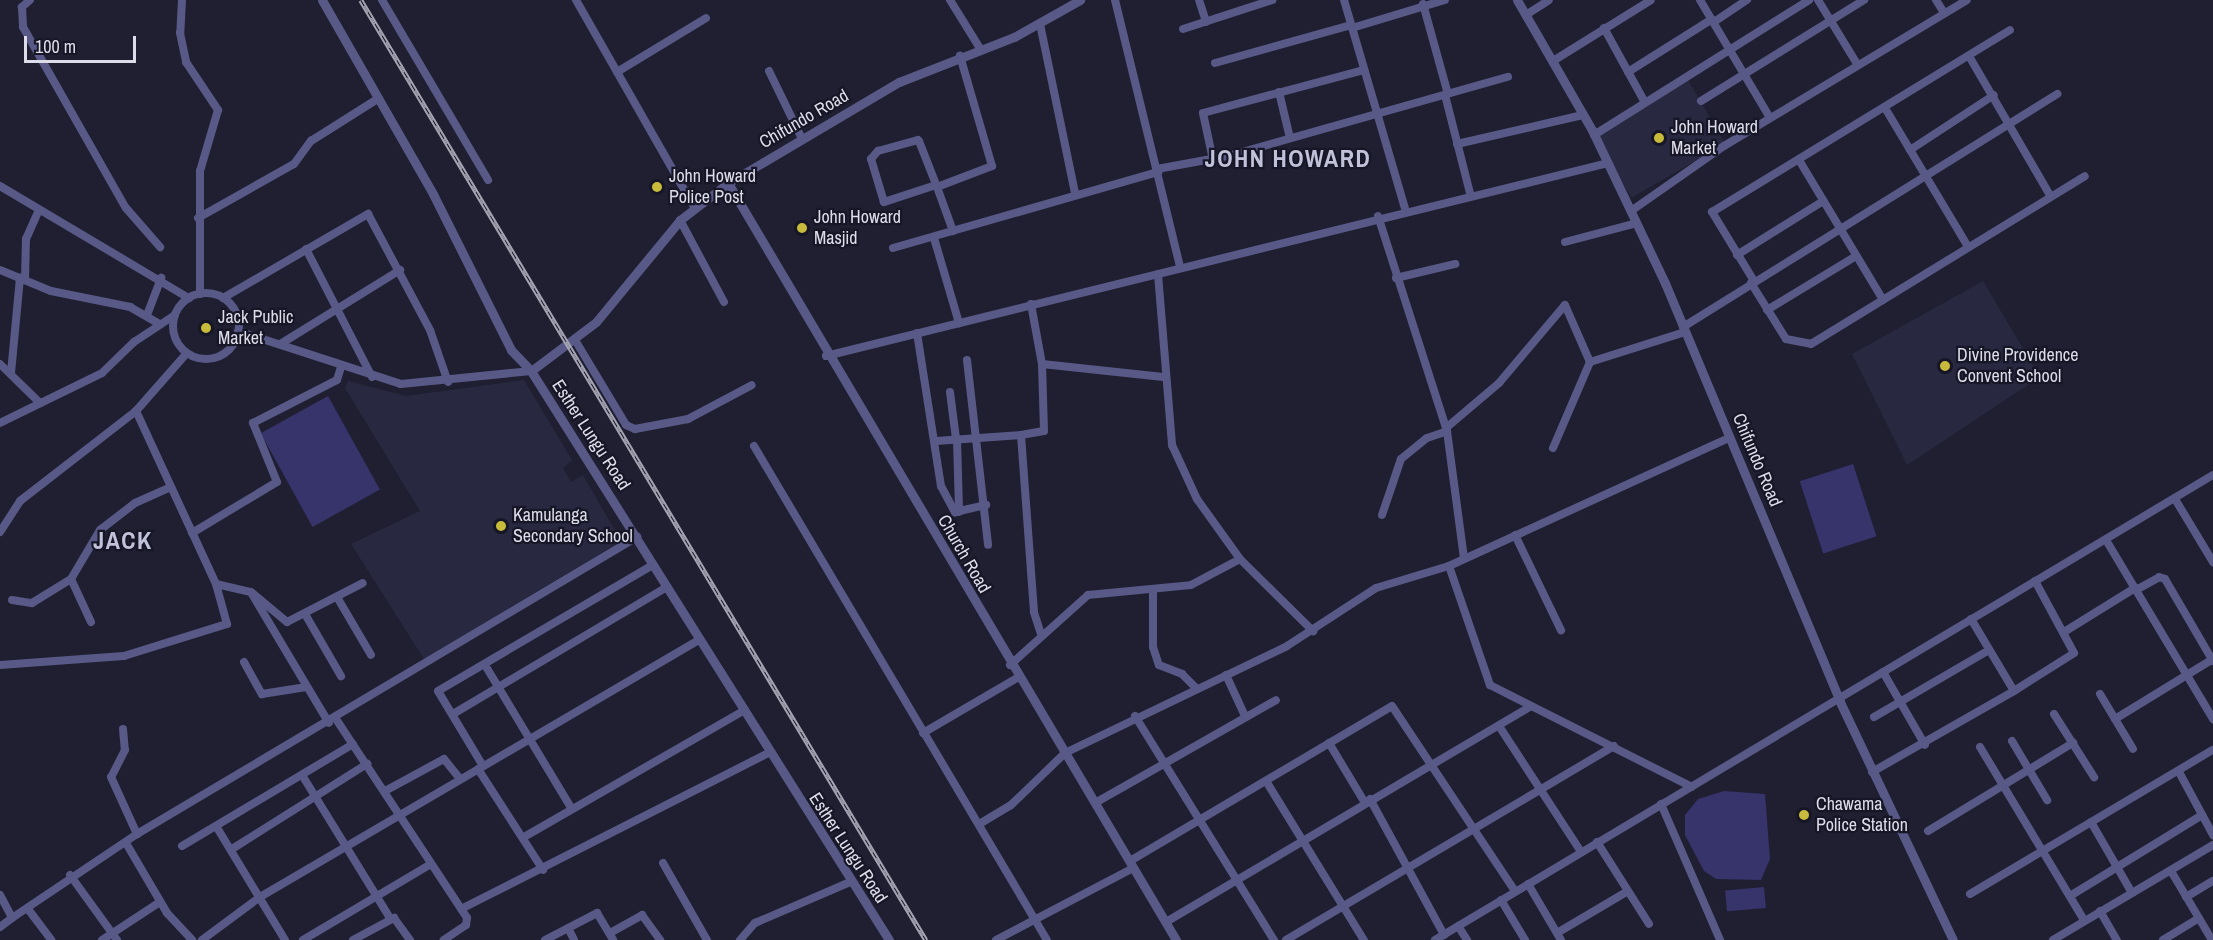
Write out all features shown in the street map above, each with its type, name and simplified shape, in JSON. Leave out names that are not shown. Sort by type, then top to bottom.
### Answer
[{"type":"street","points":[[30,0],[22,7],[29,37],[126,208],[160,247]]},
{"type":"street","points":[[182,0],[180,33],[186,62],[218,110],[200,171],[198,218],[200,294]]},
{"type":"street","name":"Esther Lungu Road","points":[[322,0],[379,98],[511,350],[531,371],[745,710],[850,882],[889,940]]},
{"type":"street","points":[[382,0],[488,180]]},
{"type":"street","points":[[576,0],[694,207]]},
{"type":"street","points":[[950,0],[981,50]]},
{"type":"street","name":"Chifundo Road","points":[[531,371],[596,322],[680,220],[728,183],[899,82],[1040,24],[1080,0]]},
{"type":"street","points":[[1115,0],[1180,267]]},
{"type":"street","points":[[1200,0],[1206,22]]},
{"type":"street","points":[[1183,29],[1272,0]]},
{"type":"street","points":[[1344,0],[1405,208]]},
{"type":"street","points":[[1215,63],[1352,27],[1423,4],[1445,0]]},
{"type":"street","name":"Chifundo Road","points":[[1517,0],[1594,135],[1637,223],[1840,702],[1952,940]]},
{"type":"street","points":[[1526,15],[1549,0]]},
{"type":"street","points":[[1552,61],[1651,0]]},
{"type":"street","points":[[1700,0],[1770,118]]},
{"type":"street","points":[[1628,72],[1747,0]]},
{"type":"street","points":[[1594,135],[1643,99],[1809,0]]},
{"type":"street","points":[[1818,0],[1857,64]]},
{"type":"street","points":[[1701,101],[1864,0]]},
{"type":"street","points":[[1936,0],[1944,13]]},
{"type":"street","points":[[1631,211],[1770,118],[1967,0]]},
{"type":"street","points":[[1423,4],[1470,193]]},
{"type":"street","points":[[617,72],[706,18]]},
{"type":"street","points":[[1040,24],[1075,193]]},
{"type":"street","points":[[1604,28],[1643,99]]},
{"type":"street","points":[[2010,30],[1712,212],[1767,310],[1786,339],[1803,346],[1883,300],[1966,245],[2085,176]]},
{"type":"street","points":[[953,231],[937,186],[918,140],[878,151],[871,159],[884,202],[937,186],[992,166],[960,56]]},
{"type":"street","points":[[1969,56],[2011,124],[2050,195]]},
{"type":"street","points":[[1213,160],[1203,113],[1364,70]]},
{"type":"street","points":[[769,71],[802,139]]},
{"type":"street","points":[[893,248],[934,238],[1075,193],[1158,170],[1213,160],[1508,77]]},
{"type":"street","points":[[1279,92],[1290,138]]},
{"type":"street","points":[[1590,362],[1684,330],[1752,282],[1926,178],[2058,94]]},
{"type":"street","points":[[1911,150],[1994,95]]},
{"type":"street","points":[[198,218],[294,164],[297,153],[311,141],[379,98]]},
{"type":"street","points":[[1885,108],[1966,245]]},
{"type":"street","points":[[1457,144],[1583,115]]},
{"type":"street","points":[[1799,160],[1883,300]]},
{"type":"street","points":[[826,356],[1158,274],[1405,208],[1608,163]]},
{"type":"street","name":"Church Road","points":[[728,183],[826,356],[1176,940]]},
{"type":"street","points":[[0,186],[38,212],[161,278],[189,298]]},
{"type":"street","points":[[1737,255],[1823,201]]},
{"type":"street","points":[[11,374],[26,239],[38,212]]},
{"type":"street","points":[[223,298],[368,214],[400,270],[448,382]]},
{"type":"street","points":[[1378,216],[1446,430],[1464,560]]},
{"type":"street","points":[[680,220],[724,302]]},
{"type":"street","points":[[1565,242],[1637,223]]},
{"type":"street","points":[[934,238],[959,323]]},
{"type":"street","points":[[306,249],[338,305],[372,377]]},
{"type":"street","points":[[1767,310],[1856,256]]},
{"type":"street","points":[[1396,278],[1455,264]]},
{"type":"street","points":[[0,270],[147,315],[159,324]]},
{"type":"street","points":[[282,343],[338,305],[400,270]]},
{"type":"street","points":[[1158,274],[1163,377],[1177,459],[1240,559],[1313,631]]},
{"type":"street","points":[[147,315],[161,278]]},
{"type":"street","points":[[0,423],[102,373],[159,324],[175,315],[189,298],[200,294],[223,298],[234,309],[238,331],[220,356],[201,359],[187,353],[175,338],[175,315]]},
{"type":"street","points":[[936,441],[979,436],[1021,435],[1044,431],[1042,364],[1031,304]]},
{"type":"street","points":[[1382,515],[1401,459],[1427,438],[1446,430],[1499,383],[1565,305],[1590,362],[1553,448]]},
{"type":"street","points":[[238,331],[282,343],[372,377],[401,384],[448,382],[531,371]]},
{"type":"street","points":[[917,333],[942,486],[959,512]]},
{"type":"street","points":[[574,340],[626,425],[635,429],[688,419],[752,385]]},
{"type":"street","points":[[0,532],[20,501],[136,411],[187,353]]},
{"type":"street","points":[[967,360],[979,436],[988,545]]},
{"type":"street","points":[[0,364],[40,403]]},
{"type":"street","points":[[1042,364],[1163,377]]},
{"type":"street","points":[[192,533],[277,482],[253,423],[337,380],[342,367]]},
{"type":"street","points":[[950,392],[957,439],[959,512]]},
{"type":"street","points":[[0,665],[124,656],[222,629],[228,616],[216,584],[136,411]]},
{"type":"street","points":[[1021,435],[1034,612],[1041,634]]},
{"type":"street","points":[[981,823],[1011,805],[1065,753],[1135,716],[1226,675],[1313,631],[1376,588],[1464,560],[1729,438]]},
{"type":"street","points":[[754,446],[923,733],[981,823],[1047,940]]},
{"type":"street","points":[[1435,940],[1661,804],[1840,702],[1883,672],[2213,475]]},
{"type":"street","points":[[12,600],[32,603],[71,579],[100,530],[135,503],[171,487]]},
{"type":"street","points":[[2175,499],[2213,562]]},
{"type":"street","points":[[959,512],[986,505]]},
{"type":"street","points":[[1515,535],[1561,630]]},
{"type":"street","points":[[0,927],[28,909],[70,875],[332,721],[637,537]]},
{"type":"street","points":[[2106,540],[2213,719]]},
{"type":"street","points":[[1010,665],[1041,634],[1088,595],[1191,585],[1240,559]]},
{"type":"street","points":[[543,870],[480,767],[453,714],[438,691],[653,565]]},
{"type":"street","points":[[1449,566],[1490,685],[1692,787]]},
{"type":"street","points":[[2064,632],[2159,577],[2165,579],[2213,660],[2115,719]]},
{"type":"street","points":[[71,579],[91,622]]},
{"type":"street","points":[[1872,772],[1925,745],[2073,655],[2064,632],[2035,581]]},
{"type":"street","points":[[216,584],[251,592],[281,621],[305,614],[363,583]]},
{"type":"street","points":[[453,714],[667,586]]},
{"type":"street","points":[[1154,589],[1153,647],[1159,665],[1182,674],[1196,688]]},
{"type":"street","points":[[251,592],[306,687],[367,764],[461,909],[468,922],[444,940]]},
{"type":"street","points":[[337,597],[371,655]]},
{"type":"street","points":[[305,614],[341,675]]},
{"type":"street","points":[[1971,619],[2014,691]]},
{"type":"street","points":[[202,940],[260,897],[699,640]]},
{"type":"street","points":[[1874,717],[1989,650]]},
{"type":"street","points":[[244,662],[262,694],[306,687]]},
{"type":"street","points":[[485,665],[572,809]]},
{"type":"street","points":[[1883,672],[1925,745]]},
{"type":"street","points":[[1226,675],[1245,716]]},
{"type":"street","points":[[923,733],[1017,678]]},
{"type":"street","points":[[2100,694],[2133,748]]},
{"type":"street","points":[[1095,803],[1165,761],[1276,700]]},
{"type":"street","points":[[996,940],[1131,864],[1200,819],[1392,706],[1515,891]]},
{"type":"street","points":[[1166,922],[1531,706]]},
{"type":"street","points":[[524,837],[745,710]]},
{"type":"street","points":[[2054,714],[2094,777]]},
{"type":"street","points":[[1135,716],[1274,940]]},
{"type":"street","points":[[1499,726],[1581,852]]},
{"type":"street","points":[[123,729],[125,750],[111,777],[137,834]]},
{"type":"street","points":[[2012,741],[2047,800]]},
{"type":"street","points":[[1329,743],[1368,801],[1409,869],[1444,935]]},
{"type":"street","points":[[1928,831],[2073,743]]},
{"type":"street","points":[[182,846],[353,744]]},
{"type":"street","points":[[1286,940],[1614,746]]},
{"type":"street","points":[[1980,747],[2084,921]]},
{"type":"street","points":[[1970,894],[2213,750]]},
{"type":"street","points":[[461,909],[543,870],[770,752]]},
{"type":"street","points":[[385,791],[444,759],[460,779]]},
{"type":"street","points":[[232,849],[367,764]]},
{"type":"street","points":[[2179,772],[2213,836]]},
{"type":"street","points":[[302,775],[390,918]]},
{"type":"street","points":[[1266,781],[1364,940]]},
{"type":"street","points":[[1661,804],[1720,940]]},
{"type":"street","points":[[2070,896],[2202,815]]},
{"type":"street","points":[[2091,822],[2132,892]]},
{"type":"street","points":[[216,826],[285,940]]},
{"type":"street","points":[[1597,842],[1649,924]]},
{"type":"street","points":[[126,843],[160,902],[192,940]]},
{"type":"street","points":[[2053,940],[2213,845]]},
{"type":"street","points":[[303,940],[431,864]]},
{"type":"street","points":[[663,864],[707,940]]},
{"type":"street","points":[[2171,871],[2212,940]]},
{"type":"street","points":[[70,875],[115,937]]},
{"type":"street","points":[[2186,897],[2213,881]]},
{"type":"street","points":[[740,940],[755,923],[850,882]]},
{"type":"street","points":[[1528,884],[1557,937],[1628,891]]},
{"type":"street","points":[[0,895],[12,918]]},
{"type":"street","points":[[1501,900],[1525,940]]},
{"type":"street","points":[[102,940],[115,937],[160,902]]},
{"type":"street","points":[[28,909],[51,940]]},
{"type":"street","points":[[2100,911],[2117,940]]},
{"type":"street","points":[[545,940],[597,913],[611,937],[642,915],[660,940]]},
{"type":"street","points":[[353,940],[390,918],[396,919],[410,940]]},
{"type":"street","points":[[2163,940],[2174,937],[2199,918]]},
{"type":"street","points":[[1458,926],[1467,940]]},
{"type":"street","points":[[568,928],[574,940]]},
{"type":"shaded area","name":"John Howard Market","points":[[1687,78],[1725,144],[1631,198],[1593,132]]},
{"type":"shaded area","name":"Divine Providence Convent School","points":[[1983,281],[2040,377],[1907,465],[1852,354]]},
{"type":"shaded area","name":"Kamulanga Secondary School","points":[[524,380],[572,460],[563,468],[571,482],[583,475],[621,541],[424,659],[351,544],[420,511],[345,388],[348,381],[406,396]]},
{"type":"shaded area","points":[[328,396],[380,490],[313,527],[261,433]]},
{"type":"shaded area","points":[[1853,464],[1876,536],[1823,554],[1800,481]]},
{"type":"shaded area","points":[[1724,791],[1765,794],[1770,859],[1761,880],[1716,879],[1704,871],[1685,835],[1685,815],[1698,799]]},
{"type":"shaded area","points":[[1764,887],[1766,908],[1727,911],[1725,890]]},
{"type":"railway","points":[[361,0],[926,940]]},
{"type":"place","name":"John Howard Market","points":[[1659,138]]},
{"type":"place","name":"John Howard Police Post","points":[[657,187]]},
{"type":"place","name":"John Howard Masjid","points":[[802,228]]},
{"type":"place","name":"Jack Public Market","points":[[206,328]]},
{"type":"place","name":"Divine Providence Convent School","points":[[1945,366]]},
{"type":"place","name":"Kamulanga Secondary School","points":[[501,526]]},
{"type":"place","name":"Chawama Police Station","points":[[1804,815]]},
{"type":"district","name":"JOHN HOWARD","points":[[1288,159]]},
{"type":"district","name":"JACK","points":[[123,541]]}]
